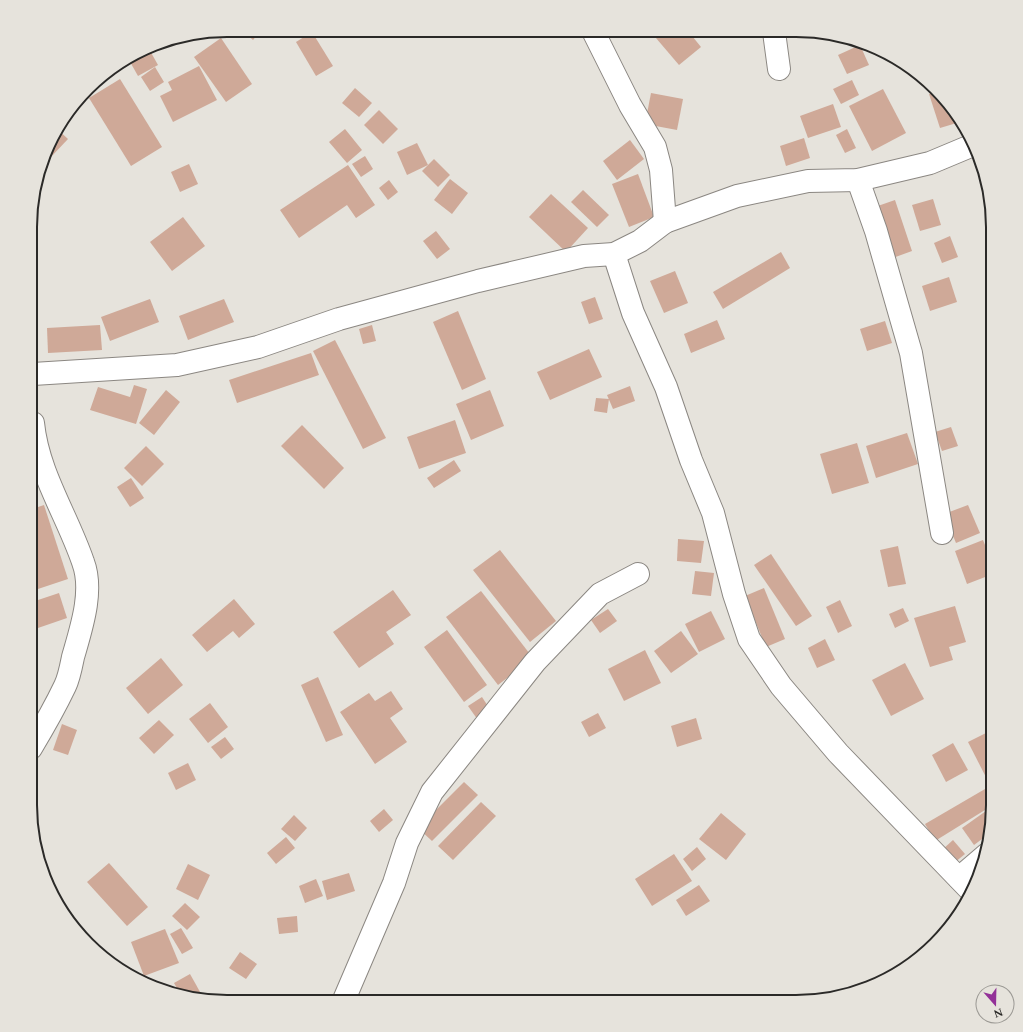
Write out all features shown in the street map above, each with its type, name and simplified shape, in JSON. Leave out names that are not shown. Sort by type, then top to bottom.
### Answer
[{"type":"street","points":[[596,37],[630,105],[655,147],[662,170],[665,222]]},
{"type":"street","points":[[775,37],[779,69]]},
{"type":"street","points":[[37,374],[176,365],[258,347],[339,319],[478,281],[584,256],[614,254],[640,241],[665,222],[737,196],[808,181],[858,180],[930,163],[968,147]]},
{"type":"street","points":[[858,180],[876,231],[911,353],[942,533]]},
{"type":"street","points":[[614,254],[633,313],[666,387],[691,460],[713,513],[734,594],[749,639],[781,686],[838,753],[965,885],[974,873]]},
{"type":"street","points":[[37,447],[42,465],[84,564],[87,588],[83,622],[66,685],[37,737]]},
{"type":"street","points":[[346,995],[394,882],[407,843],[432,792],[535,662],[600,594],[638,574]]},
{"type":"building","points":[[304,37],[315,37],[333,66],[316,76],[296,42]]},
{"type":"building","points":[[655,37],[693,37],[701,47],[679,65]]},
{"type":"building","points":[[221,38],[252,84],[226,102],[194,57]]},
{"type":"building","points":[[856,47],[862,49],[869,65],[847,74],[838,55]]},
{"type":"building","points":[[151,53],[158,65],[138,76],[131,63]]},
{"type":"building","points":[[199,66],[217,100],[173,122],[160,96],[172,90],[168,82]]},
{"type":"building","points":[[155,67],[164,82],[150,91],[141,77]]},
{"type":"building","points":[[120,79],[162,147],[131,166],[89,98]]},
{"type":"building","points":[[852,80],[859,95],[841,104],[833,89]]},
{"type":"building","points":[[355,88],[372,103],[359,117],[342,103]]},
{"type":"building","points":[[883,89],[906,133],[872,151],[849,106]]},
{"type":"building","points":[[651,93],[683,99],[677,130],[645,124]]},
{"type":"building","points":[[929,94],[930,94],[939,102],[955,123],[940,128]]},
{"type":"building","points":[[833,104],[841,127],[808,138],[800,116]]},
{"type":"building","points":[[379,110],[398,129],[383,144],[364,125]]},
{"type":"building","points":[[345,129],[362,150],[347,163],[329,142]]},
{"type":"building","points":[[847,129],[856,148],[845,153],[836,135]]},
{"type":"building","points":[[62,133],[68,139],[50,158],[51,154]]},
{"type":"building","points":[[804,138],[810,158],[786,166],[780,146]]},
{"type":"building","points":[[630,140],[644,159],[617,180],[603,161]]},
{"type":"building","points":[[417,143],[428,165],[407,175],[397,152]]},
{"type":"building","points":[[365,156],[373,169],[361,177],[352,164]]},
{"type":"building","points":[[434,159],[450,175],[438,187],[422,171]]},
{"type":"building","points":[[189,164],[198,184],[180,192],[171,172]]},
{"type":"building","points":[[348,165],[375,205],[356,218],[347,205],[299,238],[280,210]]},
{"type":"building","points":[[638,174],[654,217],[629,227],[612,184]]},
{"type":"building","points":[[450,179],[468,193],[452,214],[434,200]]},
{"type":"building","points":[[389,180],[398,192],[388,200],[379,188]]},
{"type":"building","points":[[583,190],[609,215],[597,227],[571,202]]},
{"type":"building","points":[[551,194],[588,228],[566,252],[529,217]]},
{"type":"building","points":[[933,199],[941,225],[920,231],[912,205]]},
{"type":"building","points":[[895,200],[912,251],[890,259],[872,208]]},
{"type":"building","points":[[183,217],[205,246],[172,271],[150,242]]},
{"type":"building","points":[[436,231],[450,249],[437,259],[423,241]]},
{"type":"building","points":[[950,236],[958,257],[942,263],[934,243]]},
{"type":"building","points":[[781,252],[790,268],[723,309],[713,292]]},
{"type":"building","points":[[675,271],[688,303],[664,313],[650,281]]},
{"type":"building","points":[[949,277],[957,302],[930,311],[922,286]]},
{"type":"building","points":[[595,297],[603,319],[589,324],[581,302]]},
{"type":"building","points":[[150,299],[159,322],[110,341],[101,317]]},
{"type":"building","points":[[224,299],[234,322],[188,340],[179,316]]},
{"type":"building","points":[[458,311],[486,379],[462,390],[433,322]]},
{"type":"building","points":[[717,320],[725,339],[691,353],[684,334]]},
{"type":"building","points":[[885,321],[892,343],[867,351],[860,329]]},
{"type":"building","points":[[100,325],[102,350],[48,353],[47,328]]},
{"type":"building","points":[[372,325],[376,341],[363,344],[359,329]]},
{"type":"building","points":[[335,340],[386,438],[363,449],[313,351]]},
{"type":"building","points":[[589,349],[602,377],[550,400],[537,372]]},
{"type":"building","points":[[311,353],[319,375],[237,403],[229,380]]},
{"type":"building","points":[[134,385],[147,389],[136,424],[90,410],[98,387],[130,397]]},
{"type":"building","points":[[630,386],[635,401],[613,409],[607,395]]},
{"type":"building","points":[[166,390],[180,402],[154,435],[139,423]]},
{"type":"building","points":[[490,390],[504,426],[471,440],[456,404]]},
{"type":"building","points":[[596,398],[609,399],[607,413],[594,411]]},
{"type":"building","points":[[455,420],[466,453],[419,469],[407,437]]},
{"type":"building","points":[[302,425],[344,468],[324,489],[281,446]]},
{"type":"building","points":[[951,427],[958,446],[942,451],[935,432]]},
{"type":"building","points":[[907,433],[918,464],[876,478],[866,446]]},
{"type":"building","points":[[857,443],[869,483],[832,494],[820,454]]},
{"type":"building","points":[[146,446],[164,464],[142,486],[124,468]]},
{"type":"building","points":[[454,460],[461,471],[434,488],[427,478]]},
{"type":"building","points":[[131,478],[144,498],[130,507],[117,487]]},
{"type":"building","points":[[44,505],[68,579],[38,589],[37,586],[37,507]]},
{"type":"building","points":[[968,505],[980,533],[956,543],[944,514]]},
{"type":"building","points":[[678,539],[704,541],[701,563],[677,561]]},
{"type":"building","points":[[983,540],[986,548],[986,577],[967,584],[955,551]]},
{"type":"building","points":[[898,546],[906,584],[888,587],[880,550]]},
{"type":"building","points":[[500,550],[556,621],[530,642],[473,570]]},
{"type":"building","points":[[771,554],[812,616],[796,626],[754,565]]},
{"type":"building","points":[[695,571],[714,573],[711,596],[692,594]]},
{"type":"building","points":[[764,588],[785,639],[766,647],[745,596]]},
{"type":"building","points":[[393,590],[411,615],[386,632],[394,644],[359,668],[333,632]]},
{"type":"building","points":[[481,591],[533,658],[498,685],[446,617]]},
{"type":"building","points":[[59,593],[67,618],[38,628],[37,600]]},
{"type":"building","points":[[234,599],[255,624],[239,638],[233,631],[207,652],[192,635]]},
{"type":"building","points":[[840,600],[852,626],[838,633],[826,607]]},
{"type":"building","points":[[955,606],[966,642],[949,647],[953,660],[930,667],[914,618]]},
{"type":"building","points":[[903,608],[909,621],[895,628],[889,614]]},
{"type":"building","points":[[608,609],[617,621],[600,633],[591,620]]},
{"type":"building","points":[[711,611],[725,639],[699,652],[685,624]]},
{"type":"building","points":[[447,630],[487,685],[464,702],[424,647]]},
{"type":"building","points":[[681,631],[698,654],[671,673],[654,651]]},
{"type":"building","points":[[825,639],[835,660],[817,668],[808,648]]},
{"type":"building","points":[[645,650],[661,683],[624,701],[608,669]]},
{"type":"building","points":[[161,658],[183,685],[148,714],[126,688]]},
{"type":"building","points":[[905,663],[924,699],[891,716],[872,680]]},
{"type":"building","points":[[318,677],[343,735],[326,742],[301,685]]},
{"type":"building","points":[[391,691],[403,709],[390,718],[407,742],[375,764],[340,712],[369,693],[375,701]]},
{"type":"building","points":[[482,697],[493,714],[480,723],[468,706]]},
{"type":"building","points":[[210,703],[228,727],[208,743],[189,719]]},
{"type":"building","points":[[598,713],[606,728],[589,737],[581,722]]},
{"type":"building","points":[[696,718],[702,739],[677,747],[671,726]]},
{"type":"building","points":[[159,720],[174,735],[154,754],[139,738]]},
{"type":"building","points":[[62,724],[77,730],[68,755],[53,750]]},
{"type":"building","points":[[986,733],[986,777],[968,742]]},
{"type":"building","points":[[225,737],[234,749],[221,759],[211,747]]},
{"type":"building","points":[[953,743],[968,770],[946,782],[932,755]]},
{"type":"building","points":[[188,763],[196,780],[176,790],[168,773]]},
{"type":"building","points":[[464,782],[478,795],[432,841],[418,828]]},
{"type":"building","points":[[985,789],[986,790],[986,809],[935,841],[925,824]]},
{"type":"building","points":[[481,802],[496,816],[453,860],[438,846]]},
{"type":"building","points":[[384,809],[393,820],[379,832],[370,821]]},
{"type":"building","points":[[986,811],[983,839],[974,845],[962,828]]},
{"type":"building","points":[[721,813],[746,834],[726,860],[699,839]]},
{"type":"building","points":[[294,815],[307,828],[295,841],[281,829]]},
{"type":"building","points":[[286,837],[295,848],[276,864],[267,853]]},
{"type":"building","points":[[953,840],[965,854],[954,863],[942,850]]},
{"type":"building","points":[[697,847],[706,859],[692,871],[683,859]]},
{"type":"building","points":[[674,854],[692,881],[652,906],[635,879]]},
{"type":"building","points":[[109,863],[148,907],[127,926],[87,882]]},
{"type":"building","points":[[188,864],[210,875],[198,900],[176,889]]},
{"type":"building","points":[[349,873],[355,891],[327,900],[322,881]]},
{"type":"building","points":[[316,879],[323,896],[305,903],[299,886]]},
{"type":"building","points":[[699,885],[710,901],[686,916],[676,900]]},
{"type":"building","points":[[185,903],[200,917],[187,930],[172,916]]},
{"type":"building","points":[[297,916],[298,932],[279,934],[277,918]]},
{"type":"building","points":[[181,928],[193,948],[182,954],[170,934]]},
{"type":"building","points":[[165,929],[179,963],[144,976],[131,942]]},
{"type":"building","points":[[240,952],[257,964],[246,979],[229,968]]},
{"type":"building","points":[[190,974],[200,993],[177,989],[174,983]]}]
